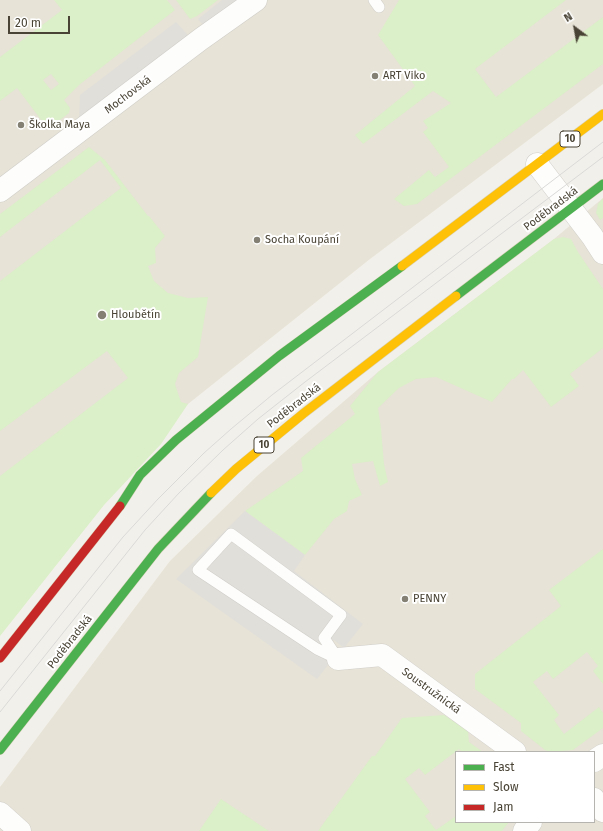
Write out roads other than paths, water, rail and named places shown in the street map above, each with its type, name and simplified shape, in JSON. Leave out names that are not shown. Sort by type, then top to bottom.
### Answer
[{"type":"main road","name":"10","points":[[0,658],[117,510],[140,475],[170,445],[279,356],[366,294],[603,114]]},
{"type":"main road","name":"Poděbradská","points":[[0,750],[158,549],[216,488],[258,450],[304,413],[603,184]]},
{"type":"street","name":"Mochovská","points":[[0,191],[201,39],[256,0]]},
{"type":"street","points":[[537,164],[572,208],[603,253]]},
{"type":"street","name":"Soustružnická","points":[[338,659],[382,656],[514,751]]},
{"type":"street","points":[[595,761],[603,755]]},
{"type":"street","points":[[595,800],[603,811]]},
{"type":"street","points":[[0,813],[20,831]]},
{"type":"street","points":[[524,831],[530,823]]},
{"type":"lane","points":[[231,534],[341,615],[324,638],[338,659],[317,649],[198,570],[231,534]]},
{"type":"tram line","points":[[0,691],[123,537],[204,453],[272,395],[603,142]]},
{"type":"tram line","points":[[0,712],[145,530],[179,493],[223,450],[258,419],[305,382],[603,157]]},
{"type":"place","name":"ART Viko","points":[[375,76]]},
{"type":"place","name":"Školka Maya","points":[[21,125]]},
{"type":"place","name":"Socha Koupání","points":[[257,240]]},
{"type":"place","name":"Hloubětín","points":[[102,315]]},
{"type":"place","name":"PENNY","points":[[405,599]]}]
